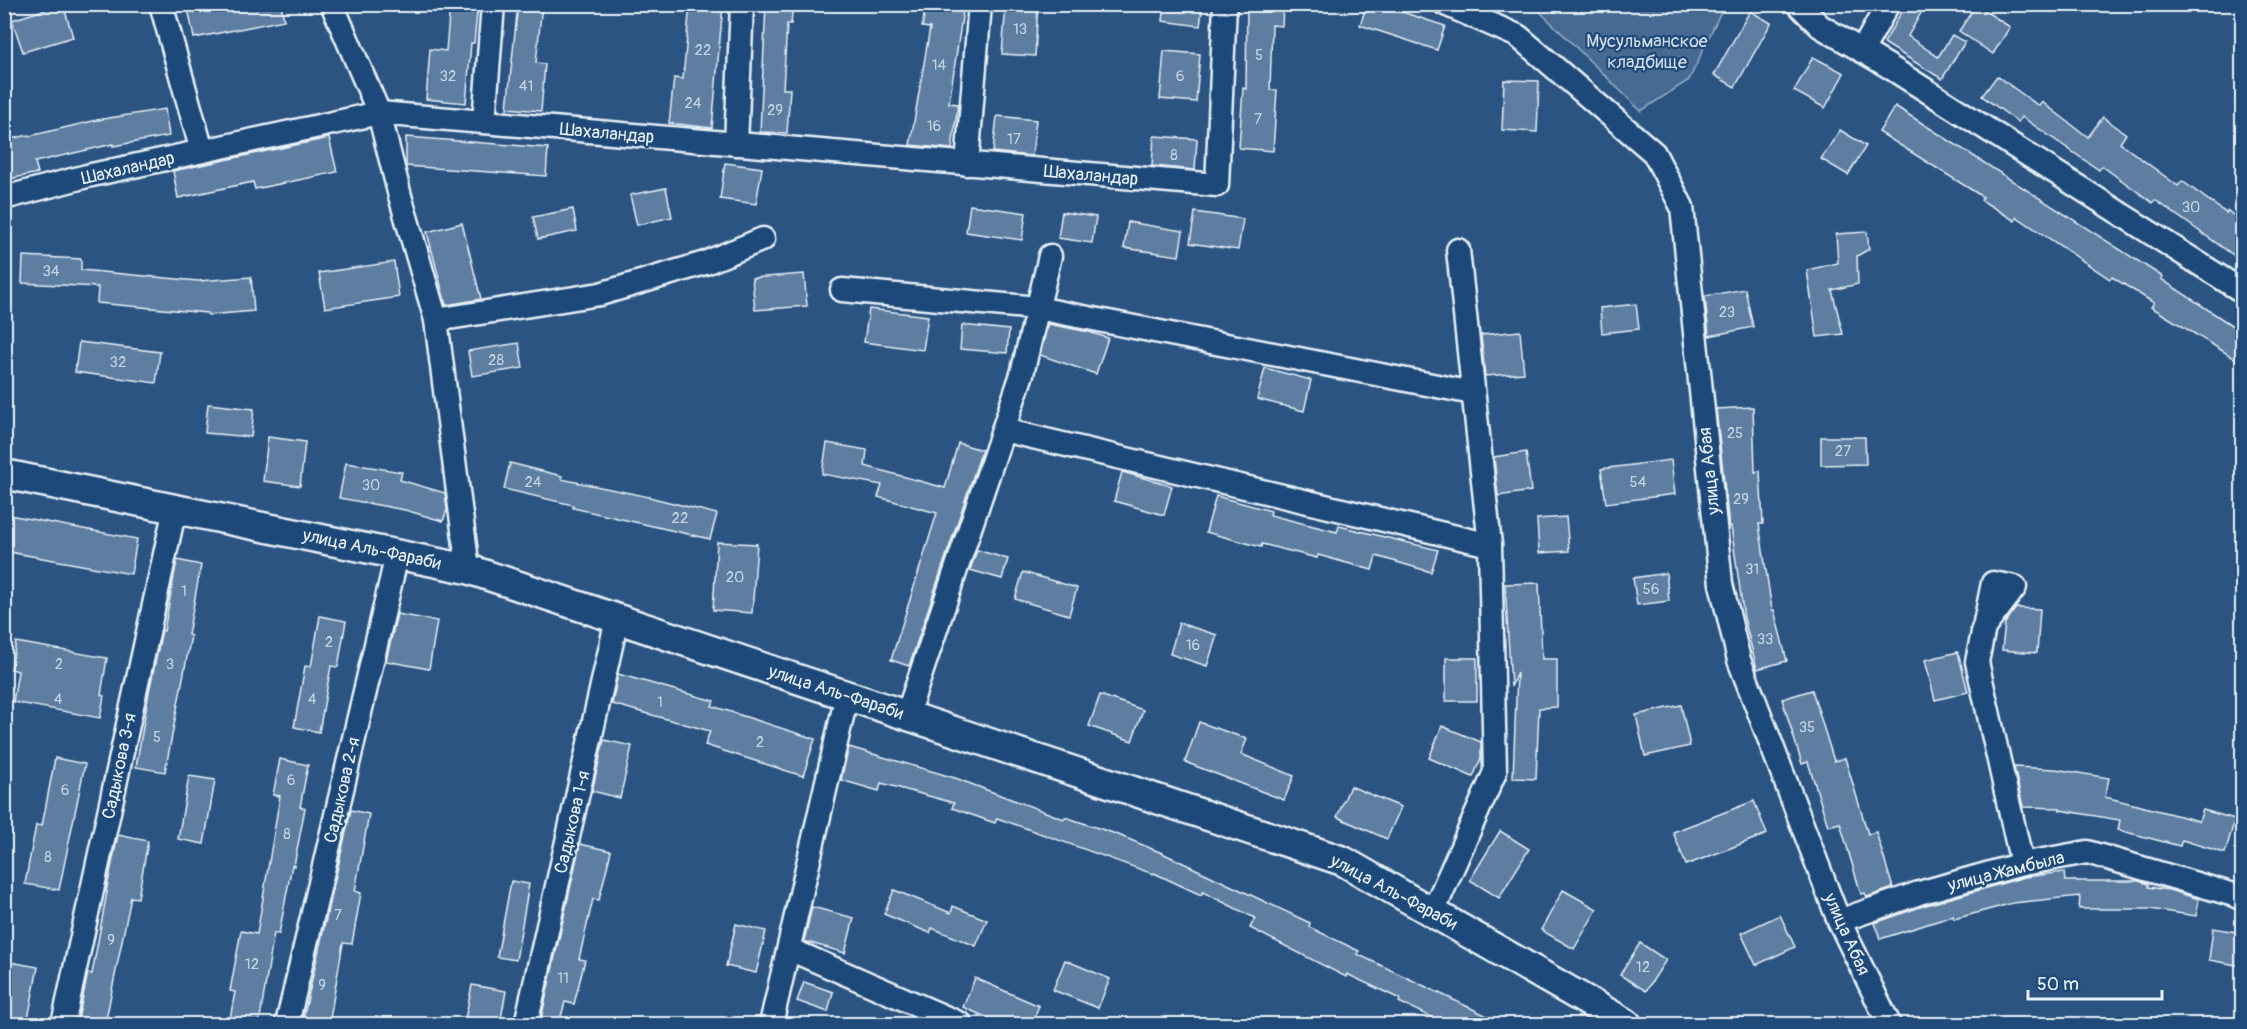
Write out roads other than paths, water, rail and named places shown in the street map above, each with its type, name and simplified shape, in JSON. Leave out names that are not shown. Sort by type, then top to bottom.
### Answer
[{"type":"main road","name":"улица Аль-Фараби","points":[[4,474],[468,569],[1342,861],[1627,1024]]},
{"type":"street","points":[[160,4],[202,151]]},
{"type":"street","points":[[332,4],[380,113],[400,196],[436,320],[468,569]]},
{"type":"street","points":[[484,122],[493,4]]},
{"type":"street","points":[[736,144],[742,4]]},
{"type":"street","points":[[968,164],[980,4]]},
{"type":"street","name":"Шахаландар","points":[[4,198],[87,176],[380,113],[1217,185],[1225,4]]},
{"type":"street","name":"улица Абая","points":[[1445,4],[1518,36],[1654,153],[1682,207],[1721,584],[1739,660],[1839,921],[1889,1024]]},
{"type":"street","points":[[1798,4],[1820,26],[2242,291]]},
{"type":"street","points":[[1862,51],[1888,4]]},
{"type":"street","points":[[436,320],[600,294],[705,263],[764,239]]},
{"type":"street","points":[[1433,912],[1495,772],[1490,545],[1458,250]]},
{"type":"street","points":[[907,715],[1022,374],[1050,256]]},
{"type":"street","points":[[842,290],[1037,308],[1473,393]]},
{"type":"street","points":[[1003,430],[1490,545]]},
{"type":"street","name":"Садыкова 3-я","points":[[63,1024],[175,508]]},
{"type":"street","name":"Садыкова 2-я","points":[[286,1024],[397,555]]},
{"type":"street","name":"Садыкова 1-я","points":[[526,1024],[618,619]]},
{"type":"street","points":[[1983,629],[1977,662],[2022,864]]},
{"type":"street","points":[[771,1024],[847,695]]},
{"type":"street","name":"улица Жамбыла","points":[[1839,921],[1919,893],[2022,864],[2087,852],[2242,899]]},
{"type":"street","points":[[789,949],[960,1024]]},
{"type":"park label","name":"Мусульманское кладбище","points":[[1647,51]]}]
